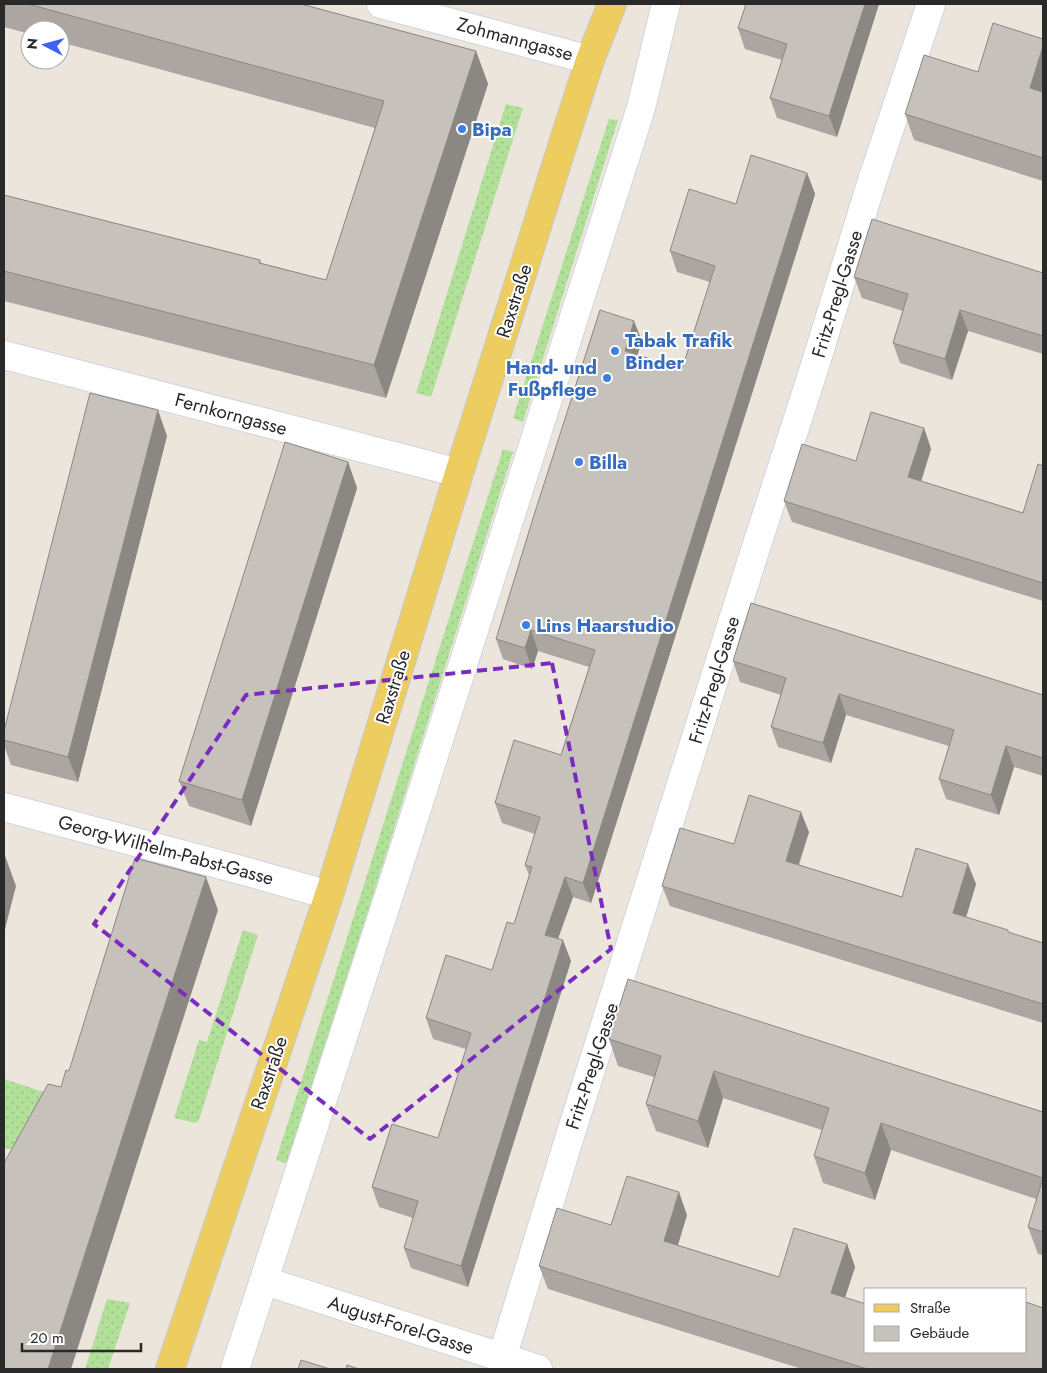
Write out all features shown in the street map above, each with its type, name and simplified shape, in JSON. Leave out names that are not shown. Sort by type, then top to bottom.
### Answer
[{"type":"main road","name":"Raxstraße","points":[[170,1369],[328,895],[590,60],[612,4]]},
{"type":"street","name":"Zohmanngasse","points":[[381,4],[590,60]]},
{"type":"street","points":[[235,1369],[265,1281],[641,108],[666,4]]},
{"type":"street","name":"Fritz-Pregl-Gasse","points":[[502,1358],[750,563],[812,374],[872,181],[931,4]]},
{"type":"street","name":"Fernkorngasse","points":[[4,355],[459,473]]},
{"type":"street","name":"Georg-Wilhelm-Pabst-Gasse","points":[[4,807],[328,895]]},
{"type":"street","name":"August-Forel-Gasse","points":[[265,1281],[538,1369]]},
{"type":"highlighted area","points":[[552,663],[611,949],[370,1139],[94,924],[246,695]]},
{"type":"green space","points":[[506,104],[523,108],[431,397],[416,393]]},
{"type":"green space","points":[[609,119],[618,120],[523,422],[513,418]]},
{"type":"green space","points":[[503,449],[513,452],[288,1164],[276,1160]]},
{"type":"green space","points":[[243,930],[258,935],[199,1120],[196,1123],[174,1118],[199,1040],[207,1042]]},
{"type":"green space","points":[[4,1079],[78,1103],[61,1159],[4,1148]]},
{"type":"green space","points":[[107,1299],[130,1303],[108,1369],[85,1369]]},
{"type":"building","points":[[28,4],[301,4],[476,51],[374,365],[4,271],[4,195],[260,260],[259,263],[326,280],[384,101]]},
{"type":"building","points":[[746,4],[865,4],[829,116],[770,98],[787,44],[738,28]]},
{"type":"building","points":[[993,23],[1043,39],[1043,46],[1030,88],[1043,92],[1043,158],[905,114],[924,55],[978,72]]},
{"type":"building","points":[[751,155],[807,173],[583,883],[565,877],[545,935],[563,940],[461,1266],[404,1248],[418,1201],[372,1187],[392,1124],[438,1138],[471,1033],[426,1018],[446,955],[492,970],[507,922],[514,924],[532,867],[525,865],[540,817],[495,803],[514,740],[561,755],[595,650],[531,630],[525,648],[496,639],[600,310],[634,321],[625,351],[682,369],[715,266],[670,251],[689,189],[736,204]]},
{"type":"building","points":[[872,219],[1043,273],[1043,336],[960,310],[945,359],[893,343],[908,294],[854,277]]},
{"type":"building","points":[[90,393],[158,410],[68,757],[4,740],[4,731]]},
{"type":"building","points":[[871,412],[924,428],[908,477],[1023,513],[1038,464],[1043,466],[1043,583],[784,501],[802,444],[856,461]]},
{"type":"building","points":[[285,442],[348,462],[242,800],[179,781]]},
{"type":"building","points":[[751,603],[1043,695],[1043,758],[1006,746],[991,795],[939,779],[954,730],[839,694],[823,743],[771,727],[786,678],[733,661]]},
{"type":"building","points":[[749,795],[801,812],[786,861],[902,897],[916,848],[968,864],[953,913],[1043,943],[1043,1004],[662,886],[680,828],[734,844]]},
{"type":"building","points":[[135,858],[206,877],[48,1369],[4,1369],[4,1163],[48,1084],[61,1087],[66,1070],[69,1071]]},
{"type":"building","points":[[628,979],[1043,1112],[1043,1178],[881,1123],[865,1173],[814,1156],[829,1108],[714,1071],[698,1121],[646,1104],[661,1056],[609,1039]]},
{"type":"building","points":[[627,1176],[679,1192],[664,1241],[779,1277],[794,1228],[847,1244],[831,1293],[864,1303],[864,1353],[1027,1353],[1027,1302],[1043,1308],[1043,1369],[867,1369],[539,1266],[557,1208],[611,1225]]},
{"type":"building","points":[[1043,1178],[1043,1232],[1028,1227]]},
{"type":"building","points":[[301,1360],[330,1369],[298,1369]]},
{"type":"building","points":[[347,1365],[359,1369],[346,1369]]},
{"type":"place","name":"Bipa","points":[[462,129]]},
{"type":"place","name":"Tabak Trafik Binder","points":[[615,351]]},
{"type":"place","name":"Hand- und Fußpflege","points":[[607,378]]},
{"type":"place","name":"Billa","points":[[579,462]]},
{"type":"place","name":"Lins Haarstudio","points":[[526,625]]}]
